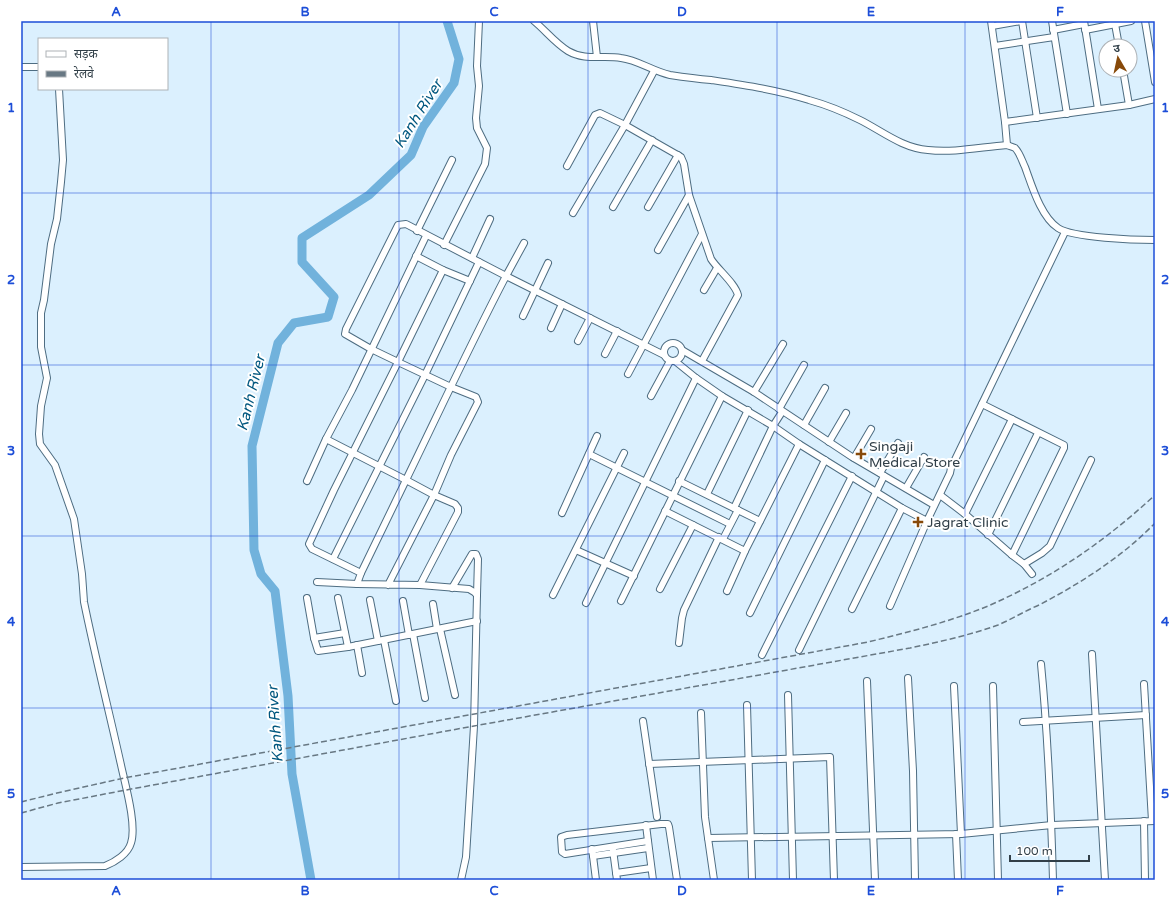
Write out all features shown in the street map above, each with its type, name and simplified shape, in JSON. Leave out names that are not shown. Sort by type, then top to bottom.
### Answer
[{"type":"street","points":[[444,245],[485,164],[487,153],[487,148],[477,128],[476,118],[479,21]]},
{"type":"street","points":[[534,21],[568,50],[586,57],[622,58],[632,60],[654,71],[670,75],[747,86],[808,100],[860,120],[902,144],[915,148],[946,151],[1007,145],[1015,148],[1019,153],[1045,215],[1058,228],[1067,232],[1103,237],[1155,240]]},
{"type":"street","points":[[593,21],[597,57]]},
{"type":"street","points":[[1007,145],[991,23],[1021,21],[1037,118]]},
{"type":"street","points":[[1052,21],[1067,114]]},
{"type":"street","points":[[1053,30],[1084,25],[1115,24],[1131,21]]},
{"type":"street","points":[[1145,21],[1155,82]]},
{"type":"street","points":[[1115,24],[1118,38]]},
{"type":"street","points":[[1084,25],[1098,109]]},
{"type":"street","points":[[995,46],[1054,37]]},
{"type":"street","points":[[21,67],[38,67]]},
{"type":"street","points":[[573,214],[625,125],[654,71]]},
{"type":"street","points":[[1124,78],[1129,105]]},
{"type":"street","points":[[21,867],[105,866],[114,862],[127,851],[132,843],[133,826],[84,602],[82,574],[74,519],[55,465],[40,444],[41,406],[47,378],[41,347],[41,313],[56,219],[63,160],[59,90]]},
{"type":"street","points":[[1005,122],[1129,105],[1155,99]]},
{"type":"street","points":[[567,166],[595,115],[600,113],[652,140],[678,155],[682,159],[689,195],[711,259],[717,268],[734,286],[738,295],[702,361]]},
{"type":"street","points":[[613,207],[652,140]]},
{"type":"street","points":[[648,206],[678,155]]},
{"type":"street","points":[[417,231],[452,160]]},
{"type":"street","points":[[658,250],[689,195]]},
{"type":"street","points":[[472,258],[490,219]]},
{"type":"street","points":[[388,585],[434,495],[451,455],[478,405],[478,399],[476,397],[425,375],[371,349],[345,334],[346,329],[396,228],[398,225],[406,224],[426,236],[664,355],[666,359],[672,361],[722,396],[774,426],[902,508],[927,521]]},
{"type":"street","points":[[890,606],[951,468],[984,405],[1067,232]]},
{"type":"street","points":[[628,374],[702,234]]},
{"type":"street","points":[[307,480],[426,236]]},
{"type":"street","points":[[357,584],[361,572],[451,387],[524,243]]},
{"type":"street","points":[[416,256],[443,270],[470,281]]},
{"type":"street","points":[[333,559],[425,375],[479,262]]},
{"type":"street","points":[[523,316],[548,263]]},
{"type":"street","points":[[704,290],[717,268]]},
{"type":"street","points":[[361,572],[312,548],[309,544],[334,490],[443,270]]},
{"type":"street","points":[[552,328],[562,304]]},
{"type":"street","points":[[578,341],[590,318]]},
{"type":"street","points":[[605,354],[617,331]]},
{"type":"street","points":[[664,355],[664,348],[669,344],[678,344],[682,350],[754,392],[780,411],[854,458],[934,505]]},
{"type":"street","points":[[754,392],[783,344]]},
{"type":"street","points":[[651,396],[672,361],[681,357],[682,350]]},
{"type":"street","points":[[679,643],[684,610],[721,538],[730,524],[780,411],[804,365]]},
{"type":"street","points":[[586,603],[696,378]]},
{"type":"street","points":[[804,425],[824,388]]},
{"type":"street","points":[[621,601],[722,396]]},
{"type":"street","points":[[984,405],[1064,445],[1064,448],[1012,555]]},
{"type":"street","points":[[707,494],[748,410]]},
{"type":"street","points":[[829,442],[846,413]]},
{"type":"street","points":[[965,514],[1012,419]]},
{"type":"street","points":[[854,458],[871,429]]},
{"type":"street","points":[[988,535],[1038,432]]},
{"type":"street","points":[[562,513],[597,436]]},
{"type":"street","points":[[326,439],[434,495],[455,504],[458,508],[458,512],[420,585]]},
{"type":"street","points":[[799,650],[876,492],[882,474],[898,443]]},
{"type":"street","points":[[727,591],[745,551],[800,444]]},
{"type":"street","points":[[554,594],[624,452]]},
{"type":"street","points":[[589,454],[730,524]]},
{"type":"street","points":[[906,488],[924,457]]},
{"type":"street","points":[[750,614],[825,460]]},
{"type":"street","points":[[1024,564],[1042,553],[1050,546],[1091,460]]},
{"type":"street","points":[[762,655],[852,476]]},
{"type":"street","points":[[679,481],[760,521]]},
{"type":"street","points":[[940,495],[1024,564],[1032,574]]},
{"type":"street","points":[[852,610],[902,508]]},
{"type":"street","points":[[666,511],[745,551]]},
{"type":"street","points":[[660,589],[693,525]]},
{"type":"street","points":[[576,550],[634,576]]},
{"type":"street","points":[[452,588],[472,554],[476,554],[478,559],[474,726],[466,857],[462,880]]},
{"type":"street","points":[[318,582],[420,585],[469,589],[477,595]]},
{"type":"street","points":[[307,598],[314,638],[318,651],[348,647],[477,621]]},
{"type":"street","points":[[338,598],[348,647]]},
{"type":"street","points":[[370,600],[396,701]]},
{"type":"street","points":[[403,601],[425,698]]},
{"type":"street","points":[[433,604],[455,695]]},
{"type":"street","points":[[314,638],[345,633]]},
{"type":"street","points":[[357,645],[362,673]]},
{"type":"street","points":[[1092,654],[1103,823],[1105,880]]},
{"type":"street","points":[[1041,664],[1052,825],[1053,880]]},
{"type":"street","points":[[908,678],[913,771],[915,880]]},
{"type":"street","points":[[867,682],[875,836],[875,880]]},
{"type":"street","points":[[708,838],[959,834],[1052,825],[1154,821],[1144,684]]},
{"type":"street","points":[[954,686],[959,834],[958,880]]},
{"type":"street","points":[[993,686],[998,831],[998,880]]},
{"type":"street","points":[[788,695],[793,880]]},
{"type":"street","points":[[747,705],[752,880]]},
{"type":"street","points":[[701,713],[705,817],[714,880]]},
{"type":"street","points":[[1023,722],[1146,716]]},
{"type":"street","points":[[643,720],[657,817]]},
{"type":"street","points":[[649,764],[830,757],[834,880]]},
{"type":"street","points":[[1144,821],[1145,880]]},
{"type":"street","points":[[648,844],[593,852],[564,853],[562,852],[561,837],[567,834],[665,823],[669,827],[677,880]]},
{"type":"street","points":[[646,825],[653,880]]},
{"type":"street","points":[[613,849],[617,880]]},
{"type":"street","points":[[593,852],[596,880]]},
{"type":"street","points":[[616,873],[651,868]]},
{"type":"waterway","name":"Kanh River","points":[[311,880],[292,774],[288,696],[275,591],[261,574],[254,550],[252,446],[278,343],[294,323],[328,317],[334,297],[302,262],[302,238],[369,195],[411,155],[423,127],[454,83],[459,59],[447,21]]},
{"type":"railway","points":[[21,802],[124,778],[868,642],[944,622],[988,606],[1056,571],[1097,543],[1155,495]]},
{"type":"railway","points":[[21,813],[58,803],[126,790],[910,648],[954,638],[998,625],[1070,588],[1115,558],[1155,523]]},
{"type":"place","name":"Singaji Medical Store","points":[[861,454]]},
{"type":"place","name":"Jagrat Clinic","points":[[918,522]]}]
